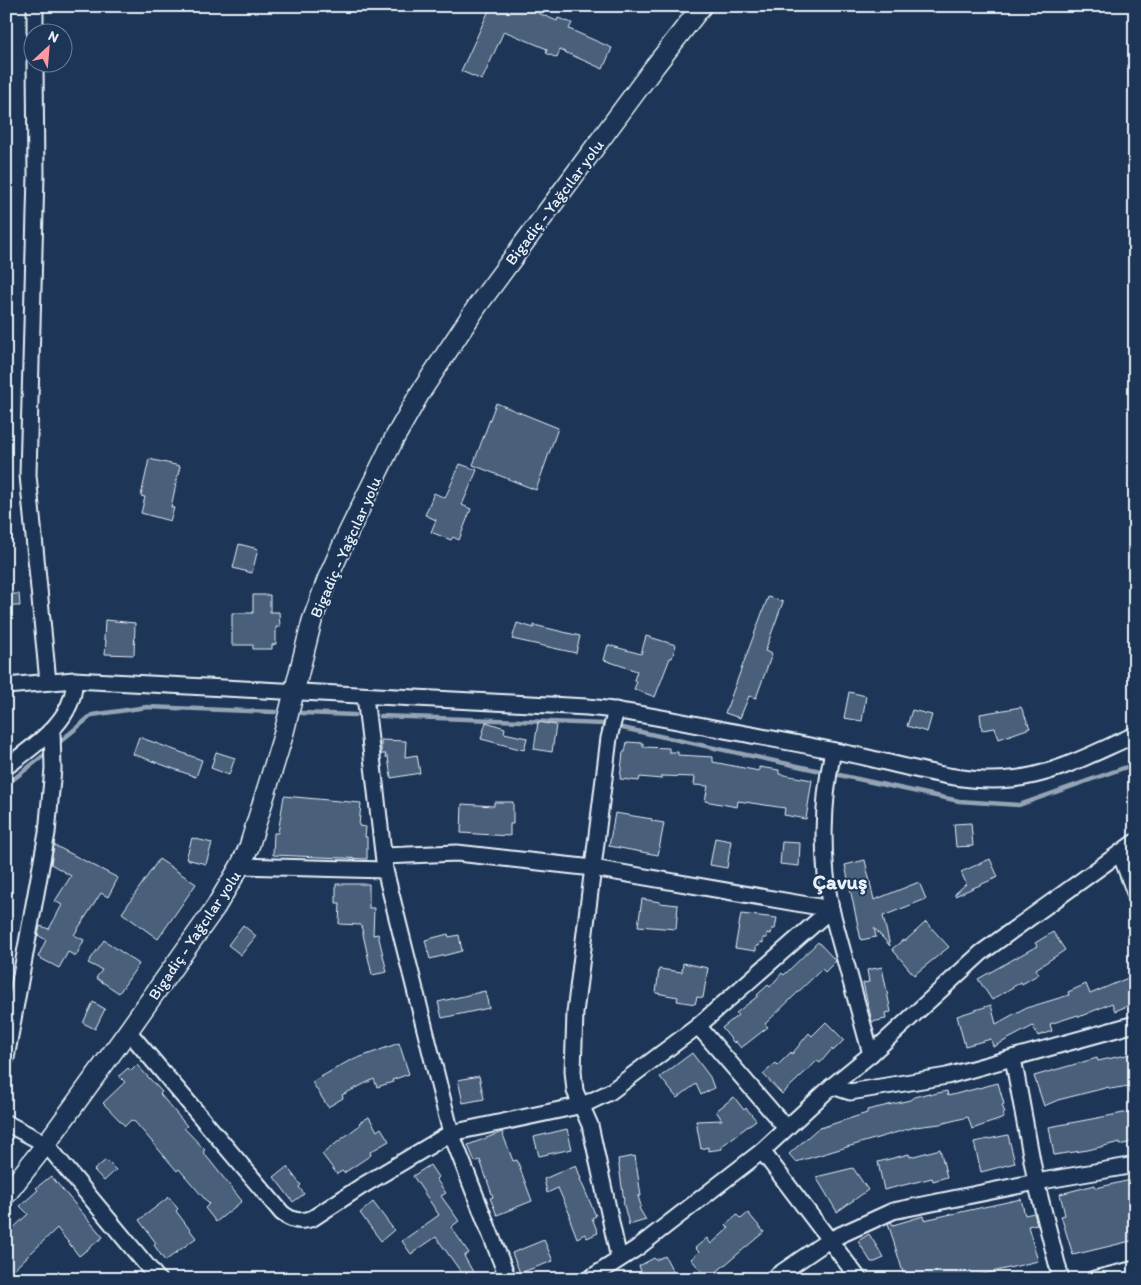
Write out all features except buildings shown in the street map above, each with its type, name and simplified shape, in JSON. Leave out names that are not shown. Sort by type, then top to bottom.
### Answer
[{"type":"main road","name":"Bigadiç - Yağcılar yolu","points":[[6,1195],[128,1032],[215,908],[240,866],[248,847],[283,736],[312,621],[348,533],[390,447],[420,393],[478,305],[655,66],[702,6]]},
{"type":"street","points":[[35,6],[35,22]]},
{"type":"street","points":[[35,72],[36,175],[28,475],[48,682]]},
{"type":"street","points":[[6,767],[52,735],[71,703],[74,694],[74,680]]},
{"type":"street","points":[[6,686],[74,680],[587,707],[832,756],[963,778],[988,780],[1010,780],[1054,770],[1135,735]]},
{"type":"street","points":[[365,696],[384,863],[451,1133],[508,1279]]},
{"type":"street","points":[[615,714],[609,738],[575,1013],[574,1079],[575,1091],[583,1105],[590,1125],[619,1259]]},
{"type":"street","points":[[6,1058],[47,833],[53,769],[52,735]]},
{"type":"street","points":[[832,756],[828,777],[824,845],[825,868],[831,909],[871,1054]]},
{"type":"street","points":[[590,1279],[637,1248],[762,1151],[832,1086],[871,1054],[981,952],[1135,842]]},
{"type":"street","points":[[240,866],[384,863],[457,853],[593,868],[831,909]]},
{"type":"street","points":[[1120,853],[1135,893]]},
{"type":"street","points":[[128,1032],[282,1213],[290,1219],[298,1221],[313,1218],[362,1186],[451,1133],[583,1105],[610,1092],[698,1026],[831,909]]},
{"type":"street","points":[[832,1086],[850,1092],[947,1076],[1135,1024]]},
{"type":"street","points":[[698,1026],[786,1128]]},
{"type":"street","points":[[1013,1058],[1036,1182],[1062,1279]]},
{"type":"street","points":[[6,1123],[46,1144],[158,1279]]},
{"type":"street","points":[[762,1151],[859,1279]]},
{"type":"street","points":[[772,1279],[829,1240],[893,1211],[1036,1182],[1135,1165]]},
{"type":"street","points":[[1094,1279],[1135,1269]]},
{"type":"waterway","points":[[56,745],[92,715],[147,707],[275,712]]},
{"type":"waterway","points":[[302,713],[355,715]]},
{"type":"waterway","points":[[380,716],[604,724],[959,801],[1019,805],[1135,764]]},
{"type":"waterway","points":[[6,785],[48,752]]},
{"type":"district","name":"Çavuş","points":[[840,882]]}]
